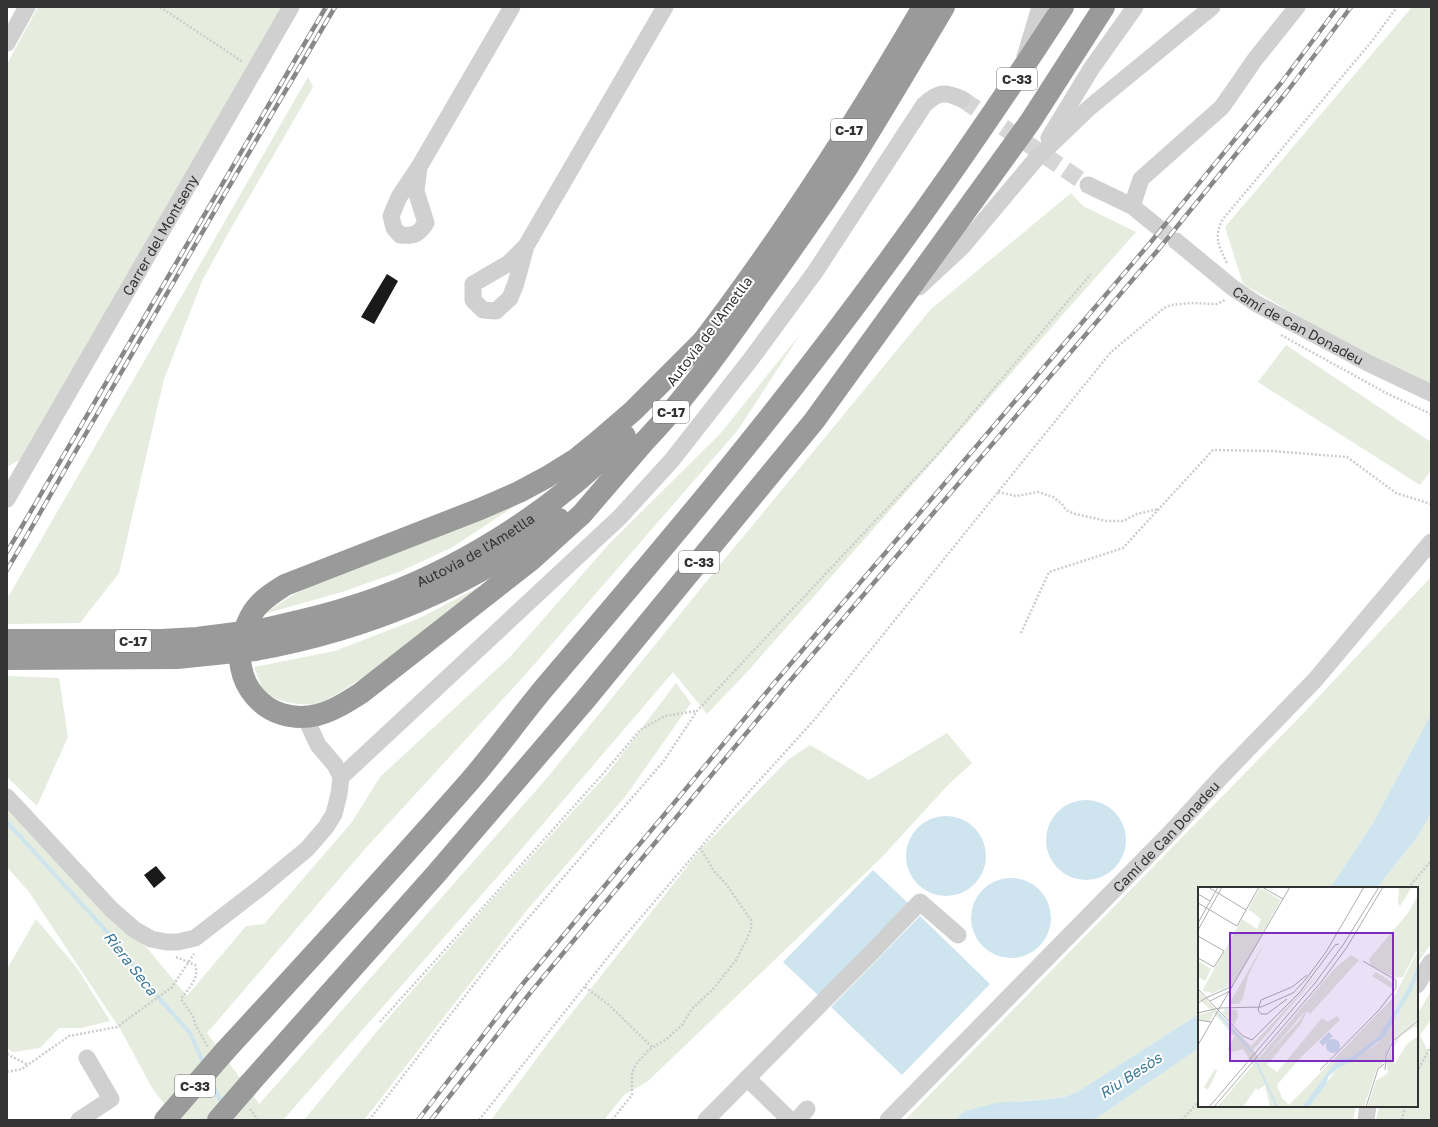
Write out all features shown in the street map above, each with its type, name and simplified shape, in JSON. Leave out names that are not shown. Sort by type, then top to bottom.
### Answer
[{"type":"highway","name":"Autovia de l'Ametlla","points":[[257,640],[304,620],[351,607],[396,590],[447,567],[481,549],[522,523],[561,494],[597,464],[662,394],[769,250],[801,204],[877,85],[923,7]]},
{"type":"highway","name":"C-17","points":[[7,659],[171,659],[257,640],[336,632],[427,598],[470,576],[553,524],[590,494],[643,443],[707,367],[850,163],[884,109],[944,7]]},
{"type":"highway","name":"C-33","points":[[165,1120],[217,1050],[349,915],[472,778],[544,689],[621,599],[745,448],[862,297],[969,149],[1064,7]]},
{"type":"highway","name":"C-33","points":[[218,1120],[436,874],[586,700],[814,421],[901,303],[1030,122],[1104,7]]},
{"type":"highway","points":[[643,443],[582,514],[531,560],[361,693],[331,710],[317,715],[304,717],[276,712],[258,700],[245,682],[241,671],[240,659],[242,637],[250,617],[263,600],[272,593],[285,585],[480,509],[519,492],[547,477],[576,459],[633,411],[701,343]]},
{"type":"highway","name":"C-17","points":[[7,640],[161,640],[198,638],[257,640]]},
{"type":"street","points":[[7,43],[27,7]]},
{"type":"street","name":"Carrer del Montseny","points":[[7,499],[291,7]]},
{"type":"street","points":[[419,167],[512,7]]},
{"type":"street","points":[[526,246],[665,7]]},
{"type":"street","name":"C-33","points":[[1020,74],[1040,7]]},
{"type":"street","points":[[1036,159],[1091,69],[1135,7]]},
{"type":"street","name":"C-33","points":[[901,303],[962,247],[1036,159],[1089,108],[1212,7]]},
{"type":"street","points":[[1132,206],[1141,179],[1222,107],[1256,58],[1297,7]]},
{"type":"street","points":[[341,777],[620,517],[672,460],[756,352],[814,272],[924,105],[933,97],[942,93],[953,95],[962,99]]},
{"type":"street","points":[[1088,184],[1132,206],[1154,224]]},
{"type":"street","name":"Camí de Can Donadeu","points":[[1176,241],[1233,288],[1257,304],[1368,363],[1431,393]]},
{"type":"street","name":"Carrer del Montseny","points":[[7,476],[29,463]]},
{"type":"street","name":"Camí de Can Donadeu","points":[[888,1120],[1172,831],[1222,776],[1315,680],[1431,542]]},
{"type":"street","points":[[7,796],[112,910],[135,930],[151,939],[172,942],[195,938],[260,888],[307,849],[334,814],[341,777],[335,765],[318,745],[304,717]]},
{"type":"street","points":[[706,1120],[920,902],[958,935]]},
{"type":"street","points":[[1418,983],[1431,962]]},
{"type":"street","points":[[79,1120],[111,1099],[87,1058]]},
{"type":"street","points":[[747,1078],[790,1120]]},
{"type":"street","points":[[1366,1120],[1368,1107]]},
{"type":"path","points":[[160,7],[255,70]]},
{"type":"path","points":[[479,1120],[620,942],[700,848],[815,719],[1111,352],[1164,308],[1171,305],[1190,303],[1217,304],[1230,297],[1233,288],[1230,268],[1221,251],[1217,238],[1218,228],[1223,219],[1372,41],[1397,7]]},
{"type":"path","points":[[369,1120],[499,952],[663,762],[697,711],[937,455],[1091,274]]},
{"type":"path","points":[[1021,633],[1049,572],[1122,548],[1213,450],[1273,451],[1347,457],[1396,493],[1431,504]]},
{"type":"path","points":[[998,492],[1016,496],[1038,492],[1053,497],[1062,504],[1066,510],[1075,514],[1107,521],[1124,521],[1137,514],[1158,509]]},
{"type":"path","points":[[380,1022],[602,775],[640,730],[664,716],[697,711]]},
{"type":"path","points":[[612,1120],[632,1095],[632,1073],[636,1064],[653,1048],[668,1038],[682,1025],[692,1009],[714,988],[736,960],[751,929],[750,920],[726,884],[714,871],[700,848]]},
{"type":"path","points":[[1409,887],[1431,861]]},
{"type":"path","points":[[7,1072],[22,1069],[69,1036],[117,1027],[172,987],[194,953],[195,938]]},
{"type":"path","points":[[157,940],[164,949],[182,960],[195,965],[197,970],[194,981],[181,999],[193,1016],[196,1026],[217,1050]]},
{"type":"path","points":[[584,987],[609,1005],[653,1048]]},
{"type":"path","points":[[1418,1070],[1431,1046]]},
{"type":"path","points":[[7,1054],[28,1065]]},
{"type":"path","points":[[1182,1120],[1198,1101]]},
{"type":"path","points":[[248,1106],[258,1120]]},
{"type":"path","points":[[1402,1120],[1405,1107]]},
{"type":"shaded area","points":[[38,7],[283,7],[28,455],[7,467],[7,64]]},
{"type":"shaded area","points":[[1412,7],[1431,7],[1431,385],[1379,363],[1243,284],[1225,227]]},
{"type":"shaded area","points":[[308,77],[313,87],[203,279],[164,379],[119,573],[80,623],[7,624],[7,599]]},
{"type":"shaded area","points":[[1071,193],[1083,206],[1136,232],[747,672],[707,714],[673,672],[507,866],[283,1120],[177,1120],[152,1088],[122,1032],[29,892],[7,867],[7,810],[47,852],[147,948],[187,996],[246,926],[264,924],[352,822],[380,777],[510,657],[609,544],[720,434],[801,333],[738,430],[525,675],[364,850],[207,1033],[260,1105],[261,1102],[547,778],[930,310]]},
{"type":"shaded area","points":[[1286,345],[1431,442],[1431,471],[1420,485],[1258,382]]},
{"type":"shaded area","points":[[538,491],[451,548],[399,572],[342,592],[264,614],[291,596],[337,573]]},
{"type":"shaded area","points":[[498,577],[391,658],[340,692],[319,703],[294,704],[282,701],[264,693],[254,667],[335,651],[420,618]]},
{"type":"shaded area","points":[[1431,577],[1431,714],[1373,823],[1331,887],[1198,887],[1198,1015],[1077,1092],[1065,1097],[1018,1101],[965,1111],[955,1120],[905,1120],[1297,720]]},
{"type":"shaded area","points":[[7,676],[59,678],[68,737],[37,806],[7,777]]},
{"type":"shaded area","points":[[676,683],[691,703],[625,797],[527,910],[364,1120],[304,1120],[383,1024],[487,905],[608,773]]},
{"type":"shaded area","points":[[947,733],[972,763],[949,784],[881,858],[648,1081],[624,1095],[604,1120],[491,1120],[549,1042],[701,849],[789,759],[810,745],[869,780]]},
{"type":"shaded area","points":[[1431,813],[1431,944],[1418,963],[1418,887],[1378,887],[1418,836]]},
{"type":"shaded area","points":[[36,919],[77,968],[110,1021],[81,1028],[59,1028],[40,1048],[13,1052],[7,1048],[7,969]]},
{"type":"shaded area","points":[[1431,991],[1431,1020],[1420,1035],[1431,1057],[1431,1120],[1376,1120],[1379,1107],[1418,1107],[1418,1013]]},
{"type":"shaded area","points":[[1198,1049],[1198,1107],[1356,1107],[1353,1120],[1094,1120]]},
{"type":"water","points":[[1431,714],[1431,813],[1418,836],[1378,887],[1331,887],[1373,823]]},
{"type":"water","points":[[1078,800],[1094,800],[1108,807],[1119,818],[1126,832],[1126,848],[1123,855],[1114,868],[1108,873],[1094,880],[1078,880],[1064,873],[1053,862],[1046,848],[1046,832],[1053,818],[1064,807]]},
{"type":"water","points":[[938,816],[954,816],[968,823],[979,834],[986,848],[986,864],[983,871],[974,884],[968,889],[954,896],[938,896],[924,889],[913,878],[906,864],[906,848],[913,834],[924,823]]},
{"type":"water","points":[[873,870],[909,904],[820,997],[783,962]]},
{"type":"water","points":[[1011,878],[1026,881],[1039,890],[1048,903],[1051,918],[1048,933],[1039,946],[1026,955],[1011,958],[996,955],[983,946],[974,933],[971,918],[974,903],[983,890],[996,881]]},
{"type":"water","points":[[920,916],[990,984],[902,1075],[831,1007]]},
{"type":"water","name":"Riu Besòs","points":[[1198,1015],[1198,1049],[1094,1120],[955,1120],[965,1111],[996,1103],[1065,1097],[1077,1092]]},
{"type":"building","points":[[387,274],[398,281],[374,324],[361,317]]},
{"type":"building","points":[[156,866],[166,878],[154,888],[144,875]]},
{"type":"waterway","name":"Riera Seca","points":[[7,822],[119,945],[145,982],[190,1033],[204,1064]]},
{"type":"waterway","name":"Riera Seca","points":[[210,1078],[222,1104]]},
{"type":"tunnel","points":[[962,99],[1088,185]]},
{"type":"tunnel","points":[[1154,224],[1176,241]]},
{"type":"railway","points":[[7,552],[326,7]]},
{"type":"railway","points":[[7,570],[217,207],[335,7]]},
{"type":"railway","points":[[418,1120],[521,986],[776,681],[1150,243],[1281,83],[1338,7]]},
{"type":"railway","points":[[431,1120],[530,993],[784,688],[1158,250],[1289,89],[1351,7]]}]
